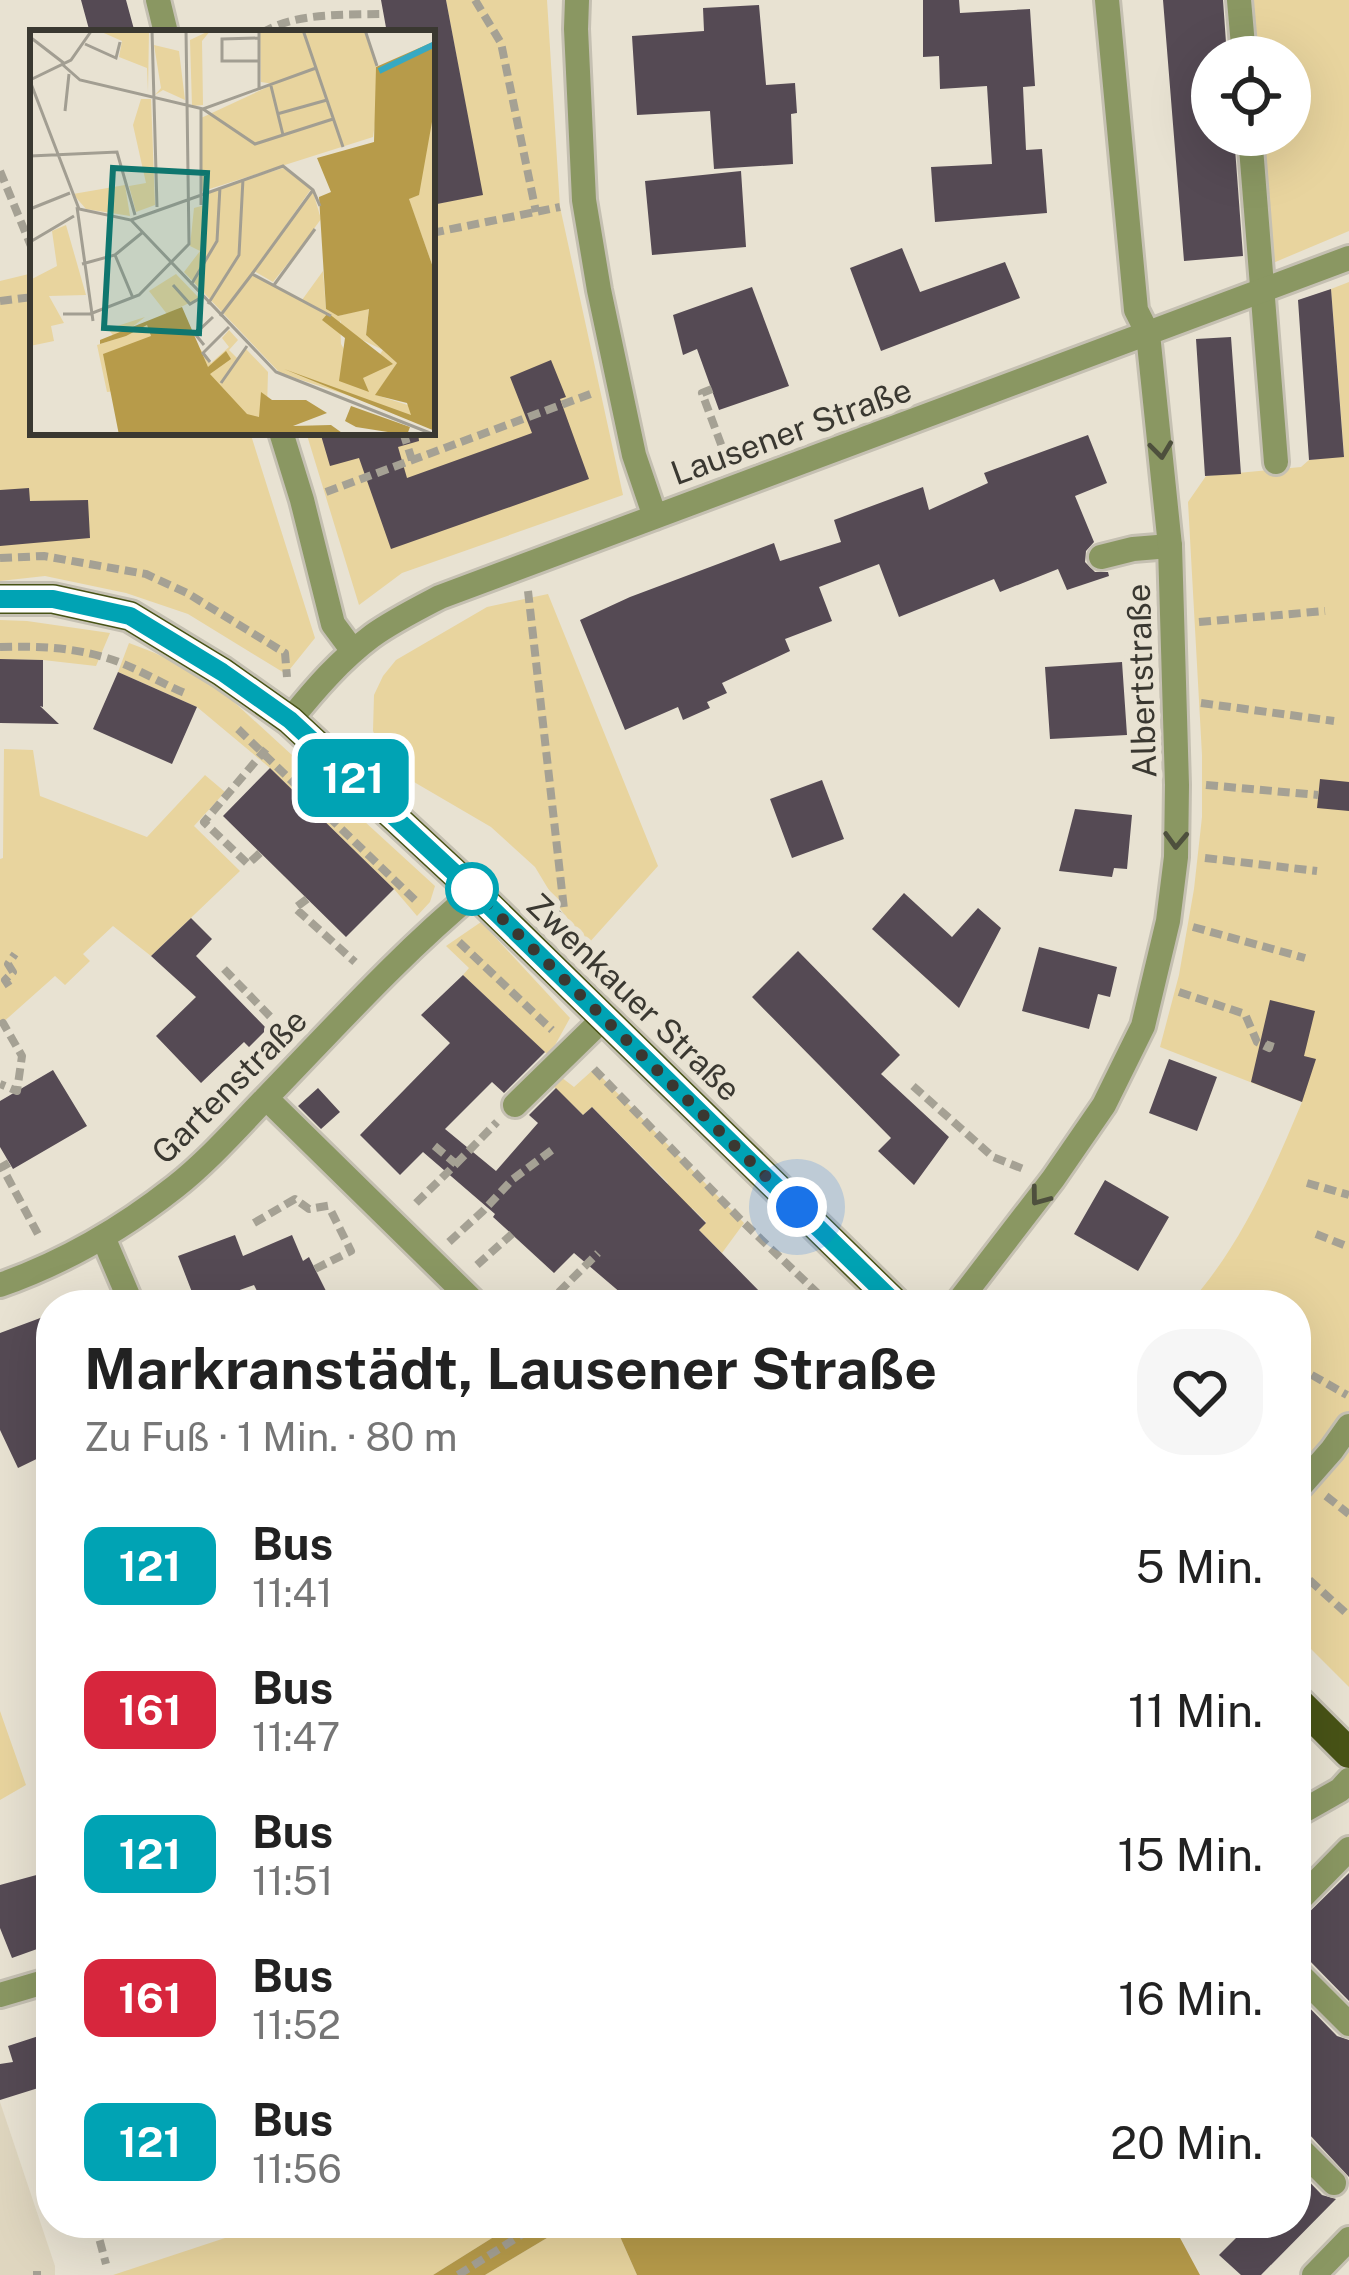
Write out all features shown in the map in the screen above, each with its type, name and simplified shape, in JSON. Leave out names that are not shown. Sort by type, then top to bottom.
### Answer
[{"type":"main road","name":"Zwenkauer Straße","points":[[0,599],[53,599],[130,616],[290,720],[475,892],[882,1290]]},
{"type":"main road","points":[[1311,1715],[1349,1754]]},
{"type":"street","points":[[158,0],[165,30]]},
{"type":"street","points":[[578,0],[584,200],[634,455],[655,517]]},
{"type":"street","name":"Albertstraße","points":[[968,1290],[1104,1105],[1143,1026],[1168,921],[1175,857],[1178,785],[1170,546],[1148,334],[1136,310],[1107,0]]},
{"type":"street","points":[[1239,0],[1242,36]]},
{"type":"street","points":[[1252,156],[1276,462]]},
{"type":"street","name":"Lausener Straße","points":[[290,720],[353,651],[440,597],[1349,258]]},
{"type":"street","points":[[282,435],[333,623],[353,651]]},
{"type":"street","points":[[1101,557],[1170,546]]},
{"type":"street","name":"Gartenstraße","points":[[0,1286],[103,1237],[177,1186],[376,985],[411,965],[475,892]]},
{"type":"street","points":[[515,1105],[604,1018]]},
{"type":"street","points":[[266,1098],[462,1290]]},
{"type":"street","points":[[103,1237],[126,1290]]},
{"type":"street","points":[[1311,1473],[1349,1426]]},
{"type":"street","points":[[1311,1806],[1349,1780]]},
{"type":"street","points":[[1311,1889],[1348,1852]]},
{"type":"street","points":[[0,1995],[36,1984]]},
{"type":"street","points":[[1311,1986],[1349,2024]]},
{"type":"street","points":[[1311,2160],[1334,2183]]},
{"type":"street","points":[[1314,2275],[1349,2239]]},
{"type":"path","points":[[475,0],[501,44],[536,212]]},
{"type":"path","points":[[266,30],[325,16],[384,14]]},
{"type":"path","points":[[0,171],[30,244]]},
{"type":"path","points":[[435,231],[584,200]]},
{"type":"path","points":[[0,301],[30,297]]},
{"type":"path","points":[[302,500],[620,386]]},
{"type":"path","points":[[712,389],[702,393],[738,487]]},
{"type":"path","points":[[404,435],[412,460]]},
{"type":"path","points":[[525,565],[564,909],[530,946]]},
{"type":"path","points":[[1174,624],[1325,611]]},
{"type":"path","points":[[1175,704],[1334,721]]},
{"type":"path","points":[[260,853],[248,864],[204,822],[290,720]]},
{"type":"path","points":[[1178,785],[1318,795]]},
{"type":"path","points":[[1175,857],[1317,871]]},
{"type":"path","points":[[307,898],[295,908],[376,985]]},
{"type":"path","points":[[1168,921],[1305,958]]},
{"type":"path","points":[[7,987],[5,980],[13,973],[8,964],[15,954]]},
{"type":"path","points":[[224,968],[308,1055]]},
{"type":"path","points":[[1154,987],[1245,1014],[1257,1042],[1269,1048],[1272,1038]]},
{"type":"path","points":[[0,1084],[17,1091],[22,1056],[1,1022]]},
{"type":"path","points":[[913,1086],[993,1157],[1053,1179]]},
{"type":"path","points":[[515,1105],[402,1217],[400,1228],[428,1234],[444,1246],[513,1179],[552,1150]]},
{"type":"path","points":[[431,1143],[456,1164]]},
{"type":"path","points":[[4,1164],[54,1263]]},
{"type":"path","points":[[1307,1183],[1349,1195]]},
{"type":"path","points":[[254,1223],[295,1199],[309,1210],[329,1207],[354,1185]]},
{"type":"path","points":[[315,1269],[351,1251],[329,1207]]},
{"type":"path","points":[[446,1273],[475,1268],[512,1234]]},
{"type":"path","points":[[1316,1234],[1349,1247]]},
{"type":"path","points":[[561,1290],[598,1253]]},
{"type":"path","points":[[1311,1374],[1349,1396]]},
{"type":"path","points":[[1311,1581],[1346,1612]]},
{"type":"path","points":[[99,2238],[106,2264]]},
{"type":"path","points":[[458,2275],[516,2238]]},
{"type":"shaded area","points":[[446,0],[547,0],[560,207],[623,495],[402,573],[359,605],[307,435],[435,435],[435,204],[482,194]]},
{"type":"shaded area","points":[[1239,0],[1349,0],[1349,231],[1261,268],[1252,156],[1311,156],[1311,36],[1242,36]]},
{"type":"shaded area","points":[[30,274],[30,435],[251,435],[315,638],[286,674],[188,614],[126,593],[45,576],[0,581],[0,281]]},
{"type":"shaded area","points":[[1349,282],[1349,1687],[1311,1649],[1311,1290],[1201,1290],[1239,1234],[1302,1102],[1160,1047],[1179,975],[1202,817],[1188,502],[1206,476],[1301,467],[1309,460],[1344,455],[1331,289]]},
{"type":"shaded area","points":[[548,594],[658,866],[588,944],[535,867],[491,827],[402,775],[388,763],[373,731],[374,695],[396,660],[487,607]]},
{"type":"shaded area","points":[[0,620],[110,633],[96,666],[0,659]]},
{"type":"shaded area","points":[[129,643],[222,691],[435,886],[430,902],[417,916],[270,768],[197,707],[118,672]]},
{"type":"shaded area","points":[[4,749],[33,750],[40,796],[147,837],[205,775],[225,792],[194,826],[240,871],[151,956],[113,926],[83,954],[90,961],[65,985],[55,976],[0,1025],[0,859]]},
{"type":"shaded area","points":[[481,922],[570,1018],[549,1056],[463,975],[469,968],[446,946]]},
{"type":"shaded area","points":[[594,1069],[744,1223],[722,1253],[699,1230],[706,1222],[692,1208],[684,1216],[660,1192],[668,1183],[592,1107],[583,1115],[550,1083],[557,1074],[574,1087]]},
{"type":"shaded area","points":[[0,1711],[26,1785],[0,1800]]},
{"type":"shaded area","points":[[0,2102],[36,2209],[36,2238],[46,2238],[55,2275],[0,2275]]},
{"type":"shaded area","points":[[225,2238],[492,2238],[433,2275],[113,2275]]},
{"type":"shaded area","points":[[492,2238],[547,2238],[485,2275],[433,2275]]},
{"type":"shaded area","points":[[547,2238],[621,2238],[637,2275],[485,2275]]},
{"type":"shaded area","points":[[621,2238],[1180,2238],[1200,2275],[637,2275]]},
{"type":"building","points":[[81,0],[126,0],[134,30],[89,30]]},
{"type":"building","points":[[381,0],[446,0],[483,195],[435,204],[435,30],[386,30]]},
{"type":"building","points":[[923,0],[959,0],[960,13],[1030,9],[1035,86],[1023,87],[1026,150],[1042,149],[1047,213],[935,222],[931,167],[992,164],[987,86],[940,89],[939,56],[923,57]]},
{"type":"building","points":[[1163,0],[1223,0],[1226,36],[1191,36],[1191,156],[1236,156],[1243,256],[1184,261]]},
{"type":"building","points":[[759,5],[766,85],[795,83],[793,164],[714,169],[710,111],[637,115],[632,36],[704,31],[703,8]]},
{"type":"building","points":[[741,171],[746,247],[652,255],[645,181]]},
{"type":"building","points":[[902,248],[920,292],[1005,262],[1020,298],[881,351],[850,268]]},
{"type":"building","points":[[752,287],[789,386],[719,410],[697,349],[683,355],[673,315]]},
{"type":"building","points":[[1331,289],[1344,457],[1309,460],[1298,300]]},
{"type":"building","points":[[1231,337],[1241,474],[1205,476],[1196,339]]},
{"type":"building","points":[[551,360],[589,479],[391,549],[359,458],[330,466],[321,435],[418,435],[419,441],[398,447],[407,478],[532,433],[510,377]]},
{"type":"building","points":[[1088,435],[1107,483],[1075,496],[1094,542],[1086,551],[1085,562],[1109,576],[1067,590],[1058,569],[1000,592],[994,579],[899,617],[879,564],[819,587],[832,621],[785,639],[790,651],[722,683],[727,693],[707,702],[710,708],[683,720],[678,707],[625,730],[580,620],[774,543],[780,561],[841,542],[834,520],[923,487],[929,510],[988,483],[984,473]]},
{"type":"building","points":[[29,488],[30,501],[88,500],[90,538],[0,546],[0,490]]},
{"type":"building","points":[[0,659],[43,660],[40,706],[59,724],[0,723]]},
{"type":"building","points":[[1122,662],[1127,735],[1050,739],[1045,667]]},
{"type":"building","points":[[118,672],[197,707],[172,764],[93,729]]},
{"type":"building","points":[[270,768],[394,889],[346,937],[223,816]]},
{"type":"building","points":[[1320,779],[1349,782],[1349,811],[1317,808]]},
{"type":"building","points":[[822,780],[844,839],[792,858],[770,799]]},
{"type":"building","points":[[1075,809],[1132,815],[1127,869],[1114,868],[1112,877],[1059,871]]},
{"type":"building","points":[[904,893],[952,937],[978,908],[1001,928],[959,1008],[872,929]]},
{"type":"building","points":[[191,918],[212,939],[196,956],[267,1029],[249,1047],[244,1042],[201,1083],[156,1036],[196,997],[151,956]]},
{"type":"building","points":[[1039,947],[1117,967],[1110,997],[1098,994],[1089,1029],[1022,1011]]},
{"type":"building","points":[[798,951],[900,1055],[881,1074],[949,1137],[914,1185],[878,1151],[891,1138],[752,997]]},
{"type":"building","points":[[463,975],[545,1052],[504,1093],[492,1082],[445,1129],[496,1171],[538,1123],[529,1115],[556,1088],[583,1115],[592,1107],[706,1223],[699,1230],[758,1290],[617,1290],[574,1253],[554,1273],[423,1152],[400,1175],[360,1135],[450,1043],[421,1015]]},
{"type":"building","points":[[1270,1000],[1315,1011],[1304,1056],[1316,1059],[1302,1102],[1251,1082]]},
{"type":"building","points":[[1169,1059],[1217,1077],[1197,1131],[1149,1113]]},
{"type":"building","points":[[53,1070],[87,1126],[13,1169],[0,1147],[0,1101]]},
{"type":"building","points":[[318,1088],[340,1112],[321,1129],[298,1106]]},
{"type":"building","points":[[1105,1180],[1169,1217],[1138,1271],[1074,1234]]},
{"type":"building","points":[[235,1235],[243,1256],[292,1235],[303,1261],[309,1257],[326,1290],[256,1290],[254,1285],[240,1290],[191,1290],[178,1256]]},
{"type":"building","points":[[36,1320],[36,1459],[18,1468],[0,1430],[0,1333]]},
{"type":"building","points":[[1349,1873],[1349,2001],[1311,1962],[1311,1910]]},
{"type":"building","points":[[36,1875],[36,1949],[12,1958],[0,1928],[0,1885]]},
{"type":"building","points":[[1311,2009],[1337,2036],[1349,2040],[1349,2177],[1311,2136]]},
{"type":"building","points":[[36,2037],[36,2089],[0,2100],[0,2064],[13,2062],[8,2046]]},
{"type":"building","points":[[1311,2184],[1322,2195],[1336,2199],[1311,2224]]},
{"type":"building","points":[[1236,2238],[1298,2238],[1261,2275],[1241,2275],[1219,2255]]},
{"type":"bus line","name":"121","points":[[0,599],[53,599],[130,616],[290,720],[475,892],[882,1290]]},
{"type":"route","points":[[472,889],[797,1207]]}]
